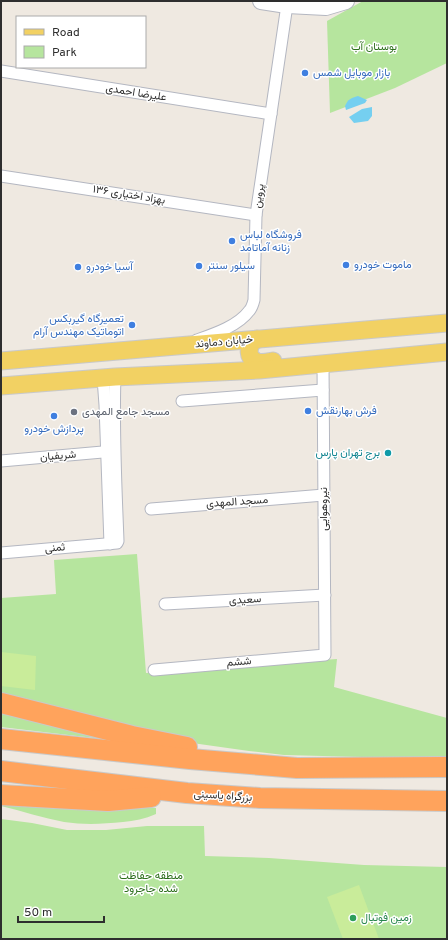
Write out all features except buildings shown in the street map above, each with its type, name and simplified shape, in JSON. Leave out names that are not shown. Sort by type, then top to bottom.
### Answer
[{"type":"highway","points":[[1,703],[132,736],[297,768]]},
{"type":"highway","points":[[1,739],[190,759],[297,768],[447,767]]},
{"type":"highway","name":"بزرگراه یاسینی","points":[[1,771],[187,793],[260,798],[447,801]]},
{"type":"highway","points":[[1,795],[108,801],[187,793]]},
{"type":"main road","points":[[261,1],[287,5],[326,7],[346,1]]},
{"type":"main road","name":"خیابان دماوند","points":[[1,361],[447,323]]},
{"type":"main road","points":[[257,339],[252,343],[249,350],[250,356],[256,361],[264,362],[308,359],[330,363]]},
{"type":"main road","points":[[1,386],[109,377],[259,370],[447,352]]},
{"type":"street","name":"پروین","points":[[182,345],[227,328],[250,311],[254,300],[256,215],[287,5]]},
{"type":"street","name":"علیرضا احمدی","points":[[1,71],[271,114]]},
{"type":"street","name":"بهزاد اختیاری ۱۳۶","points":[[1,176],[256,215]]},
{"type":"street","name":"نیروهوایی","points":[[325,655],[323,390],[330,363]]},
{"type":"street","points":[[109,377],[110,452]]},
{"type":"street","points":[[182,401],[323,390]]},
{"type":"street","name":"شریفیان","points":[[1,461],[110,452]]},
{"type":"street","name":"ثمنی","points":[[1,553],[117,543],[110,452]]},
{"type":"street","name":"مسجد المهدی","points":[[151,509],[324,495]]},
{"type":"street","name":"سعیدی","points":[[165,604],[325,595]]},
{"type":"street","name":"ششم","points":[[154,670],[325,655]]},
{"type":"green space","name":"بوستان آب","points":[[363,1],[447,1],[447,63],[395,88],[330,113],[327,21]]},
{"type":"green space","points":[[137,554],[146,673],[337,659],[334,687],[447,718],[447,756],[400,758],[284,755],[249,751],[185,742],[1,700],[1,598],[56,594],[54,560]]},
{"type":"green space","points":[[1,652],[36,656],[35,690],[1,686]]},
{"type":"green space","points":[[1,708],[145,744],[1,727]]},
{"type":"green space","points":[[1,799],[156,808],[156,814],[127,822],[94,824],[71,823],[48,819],[1,806]]},
{"type":"green space","name":"منطقه حفاظت شده جاجرود","points":[[1,819],[67,830],[106,830],[147,826],[204,826],[205,856],[269,858],[364,865],[447,867],[447,939],[1,939]]},
{"type":"green space","name":"زمین فوتبال","points":[[359,885],[379,939],[343,939],[327,897]]},
{"type":"water","points":[[358,96],[367,100],[365,103],[346,110],[345,106],[347,102]]},
{"type":"water","points":[[372,107],[372,116],[368,121],[354,123],[349,117],[362,109]]},
{"type":"place","name":"بازار موبایل شمس","points":[[305,73]]},
{"type":"place","name":"فروشگاه لباس زنانه آماتامد","points":[[232,241]]},
{"type":"place","name":"ماموت خودرو","points":[[346,265]]},
{"type":"place","name":"سیلور سنتر","points":[[199,266]]},
{"type":"place","name":"آسیا خودرو","points":[[78,267]]},
{"type":"place","name":"تعمیرگاه گیربکس اتوماتیک مهندس آرام","points":[[132,325]]},
{"type":"place","name":"فرش بهارنقش","points":[[308,411]]},
{"type":"place","name":"مسجد جامع المهدی","points":[[74,412]]},
{"type":"place","name":"پردازش خودرو","points":[[54,416]]},
{"type":"place","name":"برج تهران پارس","points":[[388,453]]},
{"type":"place","name":"زمین فوتبال","points":[[353,918]]}]
